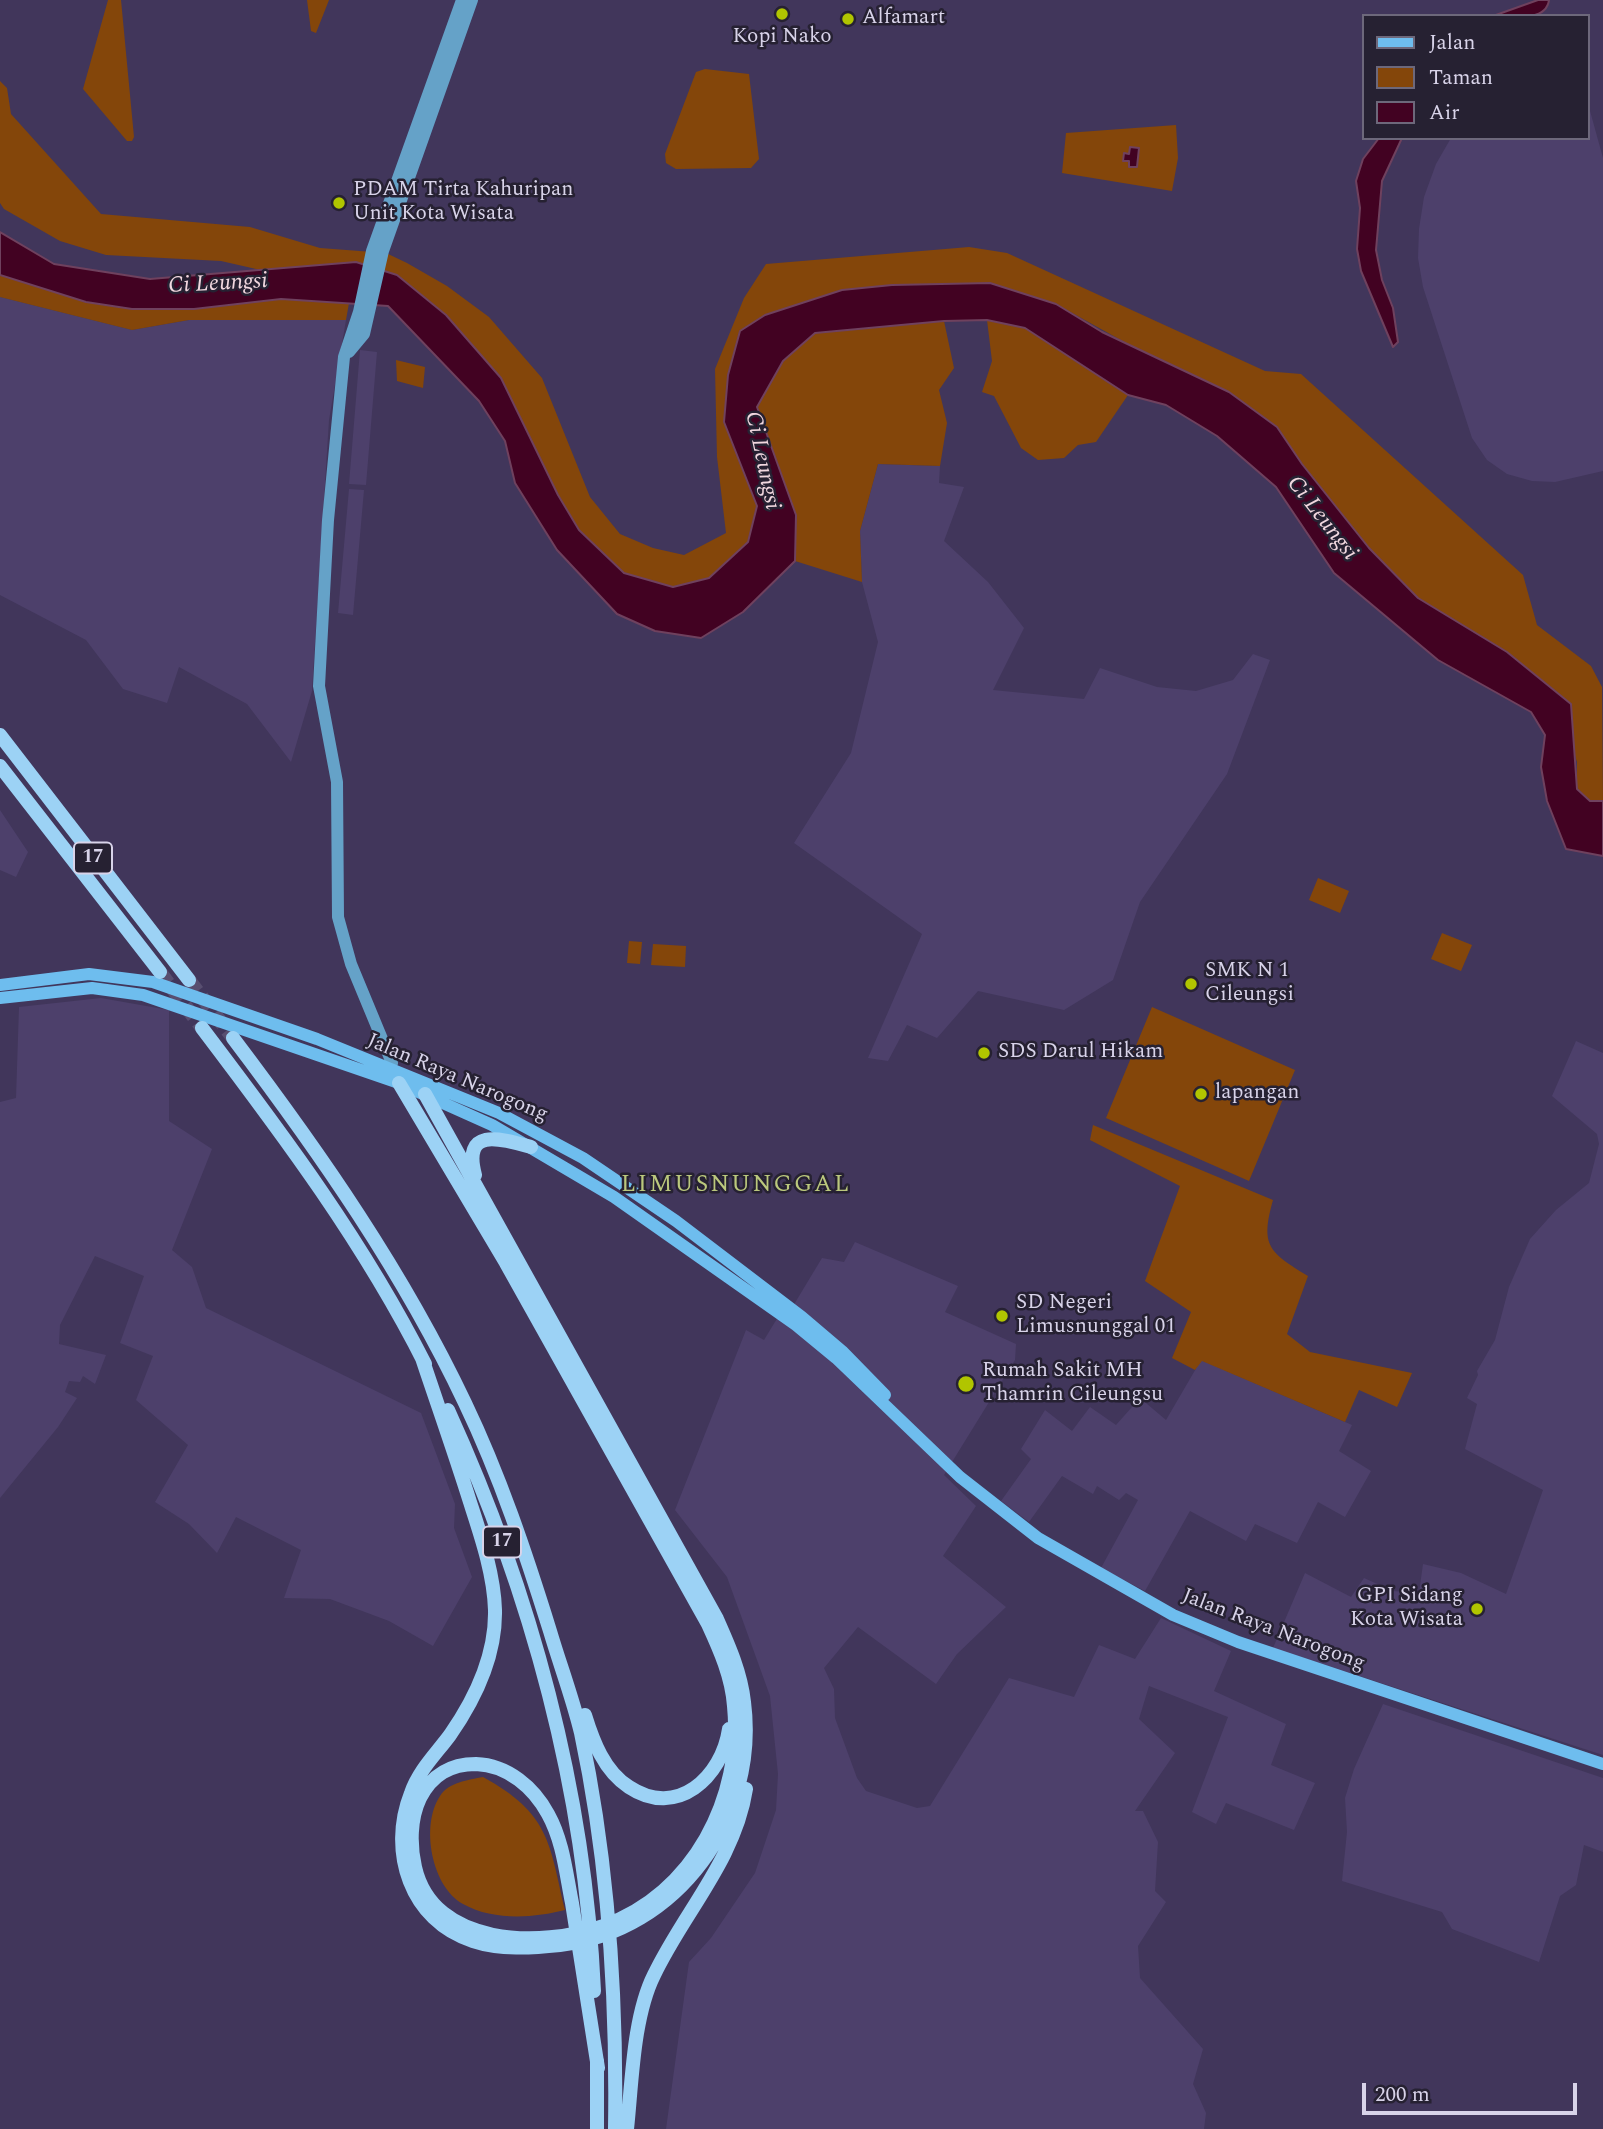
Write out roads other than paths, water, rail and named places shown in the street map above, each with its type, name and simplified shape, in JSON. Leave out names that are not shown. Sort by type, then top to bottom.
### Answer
[{"type":"highway","name":"17","points":[[0,734],[189,980]]},
{"type":"highway","name":"17","points":[[0,766],[160,972]]},
{"type":"highway","name":"17","points":[[202,1028],[317,1183],[392,1302],[449,1412],[513,1573],[560,1734],[592,1952],[598,2068],[597,2129]]},
{"type":"highway","name":"17","points":[[233,1038],[332,1172],[408,1293],[466,1404],[530,1566],[581,1732],[597,1836],[609,1948],[615,2129]]},
{"type":"highway","points":[[401,1078],[708,1624],[728,1675],[734,1703],[734,1765],[704,1854]]},
{"type":"highway","points":[[427,1089],[479,1190],[716,1619],[738,1672],[744,1702],[749,1774],[743,1807],[729,1844],[652,1978],[644,2010],[627,2129]]},
{"type":"highway","points":[[479,1190],[471,1160],[479,1143],[497,1137],[531,1147]]},
{"type":"highway","points":[[422,1358],[485,1549],[495,1611],[490,1654],[478,1689],[451,1732],[422,1770],[410,1794],[402,1826],[401,1850],[417,1899],[439,1922],[469,1940],[487,1946],[607,1936],[661,1905],[704,1854],[734,1804],[744,1767],[746,1735]]},
{"type":"highway","points":[[530,1566],[565,1651],[599,1753],[627,1787],[643,1795],[673,1797],[704,1783],[717,1765],[727,1741],[730,1717],[728,1675]]},
{"type":"highway","points":[[543,1942],[489,1936],[473,1931],[446,1914],[425,1894],[411,1850],[412,1826],[419,1801],[431,1780],[446,1770],[464,1764],[504,1770],[538,1798],[550,1816],[562,1851],[598,2068]]},
{"type":"main road","name":"Jalan Raya Narogong","points":[[0,985],[75,975],[122,976],[153,982],[317,1039],[427,1089],[499,1113],[583,1158],[746,1273],[842,1351],[960,1477],[1038,1538],[1172,1615],[1283,1658],[1603,1764]]},
{"type":"main road","name":"Jalan Raya Narogong","points":[[0,998],[92,988],[143,995],[401,1078]]},
{"type":"main road","points":[[317,1039],[392,1063],[473,1097],[499,1113]]},
{"type":"main road","name":"Jalan Raya Narogong","points":[[427,1089],[531,1147],[641,1215],[796,1325],[928,1445]]},
{"type":"street","points":[[392,1063],[351,964],[338,917],[337,782],[319,686],[328,520],[344,357],[364,313],[374,265],[462,0]]},
{"type":"street","points":[[374,265],[472,0]]},
{"type":"street","points":[[366,1001],[379,1046],[376,1057]]},
{"type":"water","points":[[1538,0],[1549,0],[1546,7],[1536,14],[1499,14]]},
{"type":"water","points":[[1377,140],[1401,140],[1382,181],[1376,250],[1382,280],[1393,308],[1398,342],[1393,347],[1361,271],[1357,249],[1360,208],[1356,181],[1363,159]]},
{"type":"water","points":[[1130,147],[1139,148],[1137,167],[1129,167],[1129,161],[1123,161],[1124,153],[1129,154]]},
{"type":"water","name":"Ci Leungsi","points":[[0,232],[54,264],[150,279],[356,262],[397,275],[446,315],[501,378],[558,495],[579,530],[624,573],[673,587],[709,578],[748,542],[757,506],[724,422],[728,375],[740,331],[765,315],[842,290],[892,285],[990,283],[1056,304],[1102,332],[1229,392],[1277,427],[1302,464],[1369,548],[1418,598],[1507,652],[1571,704],[1577,789],[1590,801],[1603,801],[1603,856],[1566,849],[1547,801],[1541,767],[1545,735],[1531,712],[1438,660],[1334,573],[1276,487],[1217,436],[1166,405],[1128,395],[1025,328],[987,320],[944,321],[815,333],[783,361],[757,407],[796,515],[795,561],[743,612],[701,638],[655,631],[617,614],[557,550],[515,483],[505,441],[479,401],[388,306],[281,299],[194,309],[132,309],[86,302],[0,275]]},
{"type":"tunnel","points":[[160,972],[202,1028]]},
{"type":"tunnel","points":[[189,980],[233,1038]]},
{"type":"place","name":"Kopi Nako","points":[[782,14]]},
{"type":"place","name":"Alfamart","points":[[848,19]]},
{"type":"place","name":"PDAM Tirta Kahuripan Unit Kota Wisata","points":[[339,203]]},
{"type":"place","name":"SMK N 1 Cileungsi","points":[[1191,984]]},
{"type":"place","name":"SDS Darul Hikam","points":[[984,1053]]},
{"type":"place","name":"lapangan","points":[[1201,1094]]},
{"type":"place","name":"SD Negeri Limusnunggal 01","points":[[1002,1316]]},
{"type":"place","name":"Rumah Sakit MH Thamrin Cileungsu","points":[[966,1384]]},
{"type":"place","name":"GPI Sidang Kota Wisata","points":[[1477,1609]]},
{"type":"district","name":"LIMUSNUNGGAL","points":[[736,1186]]}]
